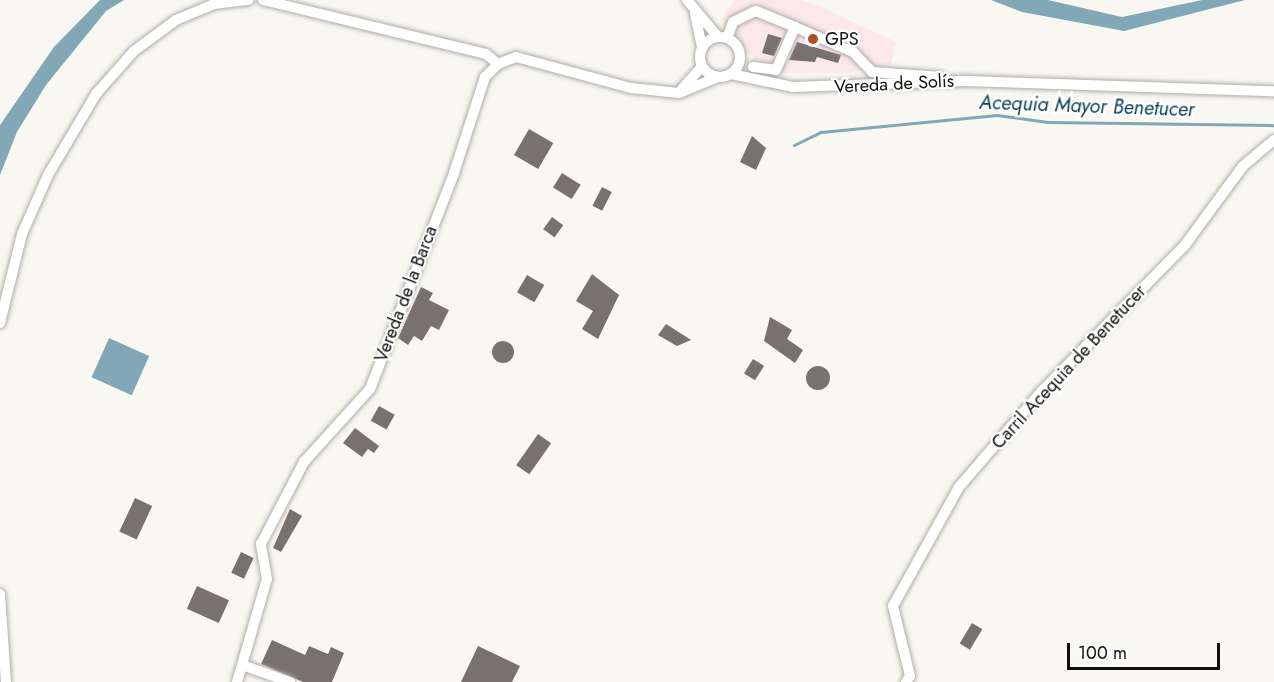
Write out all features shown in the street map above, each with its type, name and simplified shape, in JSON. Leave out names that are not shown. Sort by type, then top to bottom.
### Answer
[{"type":"street","points":[[0,323],[22,234],[48,175],[96,94],[134,51],[176,20],[214,4],[249,0]]},
{"type":"street","points":[[263,0],[486,54],[498,64],[516,57],[632,88],[679,93],[731,74],[740,57],[695,14]]},
{"type":"street","points":[[679,93],[702,67],[702,48],[695,14],[687,0]]},
{"type":"street","points":[[702,48],[722,38],[733,22],[756,11],[853,52],[872,72],[965,81]]},
{"type":"street","points":[[753,67],[776,70],[795,27]]},
{"type":"street","name":"Vereda de Solís","points":[[740,57],[768,78]]},
{"type":"street","name":"Vereda de la Barca","points":[[237,682],[245,666],[267,579],[261,544],[304,462],[369,388],[454,173],[485,77],[498,64]]},
{"type":"street","points":[[702,67],[718,78]]},
{"type":"street","name":"Vereda de Solís","points":[[731,74],[768,78],[793,87],[965,81],[1274,91]]},
{"type":"street","name":"Carril Acequia de Benetucer","points":[[906,682],[910,676],[893,606],[959,487],[1042,391],[1185,245],[1244,166],[1274,140]]},
{"type":"street","points":[[0,594],[6,682]]},
{"type":"street","points":[[245,666],[290,682]]},
{"type":"shaded area","name":"GPS","points":[[736,0],[802,0],[819,6],[896,42],[891,65],[845,73],[783,73],[755,59],[723,29],[724,14]]},
{"type":"water","points":[[100,0],[124,0],[106,11],[46,85],[17,132],[0,175],[0,125],[54,47]]},
{"type":"water","points":[[991,0],[1048,0],[1122,17],[1202,0],[1245,0],[1124,31],[1022,12]]},
{"type":"water","points":[[109,338],[149,356],[132,395],[92,377]]},
{"type":"building","points":[[768,34],[782,38],[774,56],[762,53]]},
{"type":"building","points":[[797,42],[841,55],[838,63],[817,57],[815,62],[789,60]]},
{"type":"building","points":[[529,129],[553,143],[538,169],[514,155]]},
{"type":"building","points":[[752,136],[766,148],[756,170],[740,162]]},
{"type":"building","points":[[562,173],[581,185],[572,199],[553,187]]},
{"type":"building","points":[[602,187],[612,192],[602,211],[592,206]]},
{"type":"building","points":[[552,217],[563,225],[555,237],[543,229]]},
{"type":"building","points":[[592,274],[619,295],[598,339],[582,329],[593,311],[576,301]]},
{"type":"building","points":[[527,275],[544,285],[534,302],[517,292]]},
{"type":"building","points":[[421,287],[433,293],[429,300],[449,310],[439,330],[431,326],[422,341],[414,336],[408,345],[398,338]]},
{"type":"building","points":[[770,317],[792,330],[787,339],[803,350],[795,363],[764,341]]},
{"type":"building","points":[[666,324],[691,340],[677,346],[658,335]]},
{"type":"building","points":[[503,341],[511,344],[514,352],[511,360],[503,363],[495,360],[492,352],[495,344]]},
{"type":"building","points":[[753,359],[764,366],[755,380],[744,373]]},
{"type":"building","points":[[818,366],[826,370],[830,378],[826,386],[818,390],[810,386],[806,378],[810,370]]},
{"type":"building","points":[[379,406],[395,415],[387,430],[371,421]]},
{"type":"building","points":[[355,428],[379,446],[374,453],[368,449],[362,457],[343,443]]},
{"type":"building","points":[[538,434],[551,443],[529,474],[516,465]]},
{"type":"building","points":[[135,498],[152,506],[137,540],[119,532]]},
{"type":"building","points":[[290,509],[302,516],[281,552],[273,548]]},
{"type":"building","points":[[241,552],[254,558],[244,579],[231,573]]},
{"type":"building","points":[[197,586],[229,600],[219,623],[187,609]]},
{"type":"building","points":[[972,623],[982,629],[970,650],[960,644]]},
{"type":"building","points":[[272,640],[305,655],[309,646],[328,654],[331,647],[344,653],[332,682],[303,682],[261,664]]},
{"type":"building","points":[[478,646],[520,666],[512,682],[461,682]]},
{"type":"waterway","name":"Acequia Mayor Benetucer","points":[[794,145],[821,132],[997,115],[1048,122],[1274,125]]},
{"type":"place","name":"GPS","points":[[813,39]]}]
